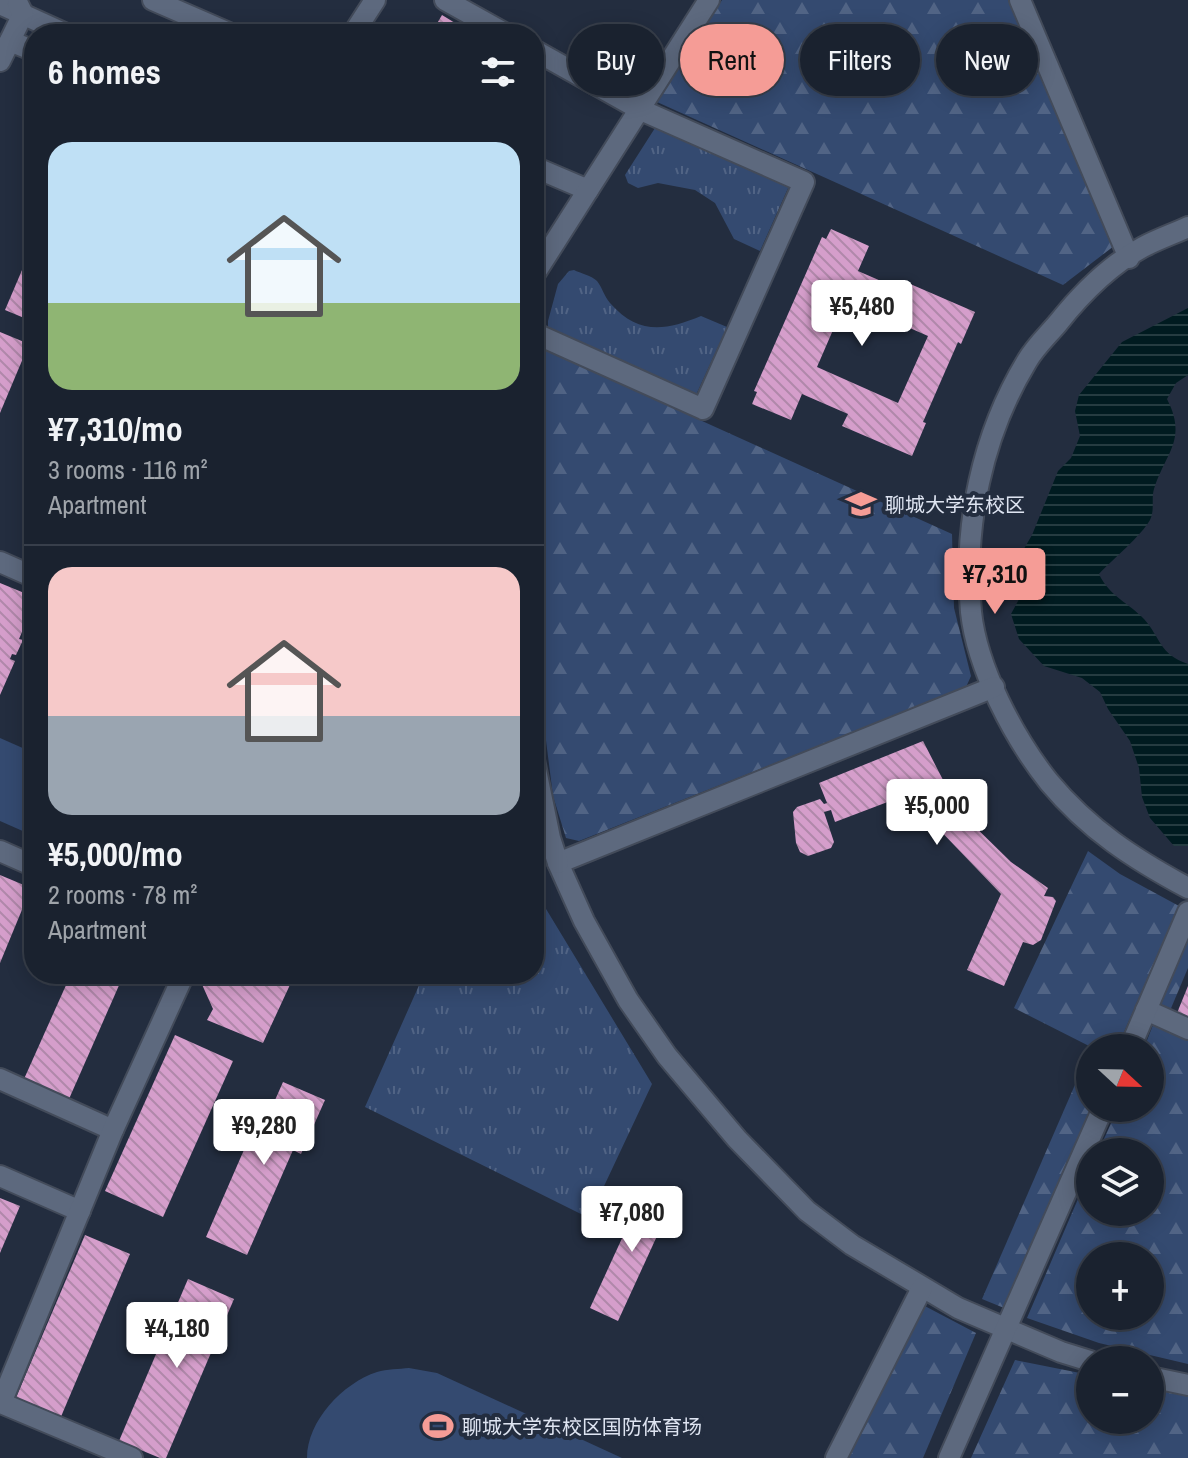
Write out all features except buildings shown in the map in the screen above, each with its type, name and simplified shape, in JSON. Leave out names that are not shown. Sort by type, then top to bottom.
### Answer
[{"type":"street","points":[[153,0],[208,24]]},
{"type":"street","points":[[359,24],[375,0]]},
{"type":"street","points":[[445,0],[488,24]]},
{"type":"street","points":[[544,242],[588,190],[709,0]]},
{"type":"street","points":[[1020,0],[1129,258]]},
{"type":"street","points":[[0,4],[19,7],[49,24]]},
{"type":"street","points":[[0,61],[10,41],[19,7]]},
{"type":"street","points":[[10,41],[24,47]]},
{"type":"street","points":[[544,56],[641,110],[804,182],[703,409],[544,337]]},
{"type":"street","points":[[544,171],[588,190]]},
{"type":"street","points":[[1188,227],[1142,248],[1082,293],[1028,360],[988,443],[969,537],[972,614],[987,673],[1011,724],[1048,781],[1084,818],[1115,846],[1188,888]]},
{"type":"street","points":[[0,562],[24,573]]},
{"type":"street","points":[[558,863],[994,687]]},
{"type":"street","points":[[544,809],[558,863],[584,921],[628,1000],[667,1056],[737,1139],[807,1211],[852,1245],[958,1308],[1076,1356]]},
{"type":"street","points":[[0,851],[24,862]]},
{"type":"street","points":[[1136,1034],[1188,912]]},
{"type":"street","points":[[132,1458],[0,1403],[113,1130],[179,984]]},
{"type":"street","points":[[1146,1010],[1188,1029]]},
{"type":"street","points":[[0,1079],[113,1130]]},
{"type":"street","points":[[949,1458],[1097,1122]]},
{"type":"street","points":[[0,1176],[80,1211]]},
{"type":"street","points":[[836,1458],[922,1288]]},
{"type":"street","points":[[1164,1380],[1188,1385]]},
{"type":"green space","points":[[722,0],[1008,0],[1018,24],[936,24],[936,96],[1038,96],[1038,70],[1114,246],[1063,285],[657,102],[664,96],[680,66],[680,96],[784,96],[784,24],[707,24]]},
{"type":"green space","points":[[655,128],[789,186],[760,251],[734,239],[715,203],[695,190],[658,183],[638,188],[628,183],[625,175]]},
{"type":"green space","points":[[574,270],[595,279],[608,300],[631,321],[664,327],[701,316],[727,327],[696,395],[548,327],[558,284],[569,271]]},
{"type":"green space","points":[[544,350],[952,534],[954,608],[971,676],[966,687],[579,841],[566,838],[553,796],[544,724]]},
{"type":"green space","points":[[0,738],[24,749],[24,832],[0,821]]},
{"type":"green space","points":[[1088,851],[1120,874],[1179,906],[1123,1034],[1076,1034],[1076,1039],[1014,1008]]},
{"type":"green space","points":[[544,906],[652,1084],[589,1218],[365,1107],[420,984],[544,984]]},
{"type":"green space","points":[[1188,927],[1188,968],[1169,1013],[1154,1006]]},
{"type":"green space","points":[[1153,1025],[1188,1041],[1188,1364],[1164,1358],[1164,1346],[1112,1346],[1027,1318],[1076,1204],[1076,1226],[1164,1226],[1164,1138],[1104,1138],[1112,1122],[1164,1122],[1164,1034],[1149,1034]]},
{"type":"green space","points":[[1076,1082],[1076,1122],[1085,1122],[1004,1308],[982,1299]]},
{"type":"green space","points":[[921,1304],[976,1333],[923,1458],[848,1458]]},
{"type":"green space","points":[[1015,1360],[1076,1372],[1076,1434],[1164,1434],[1164,1392],[1188,1396],[1188,1458],[971,1458]]},
{"type":"green space","points":[[409,1368],[437,1373],[622,1458],[307,1458],[313,1430],[340,1394],[377,1372]]},
{"type":"shaded area","points":[[1188,308],[1188,375],[1176,383],[1167,399],[1173,413],[1175,436],[1154,489],[1151,516],[1140,533],[1099,574],[1114,594],[1144,619],[1166,650],[1188,664],[1188,846],[1174,846],[1150,818],[1142,797],[1139,768],[1130,741],[1100,692],[1082,678],[1044,666],[1019,639],[1011,614],[1025,588],[1021,554],[1058,471],[1071,458],[1080,436],[1075,411],[1079,395],[1122,342]]},
{"type":"place","name":"聊城大学东校区","points":[[861,504]]},
{"type":"place","name":"聊城大学东校区国防体育场","points":[[438,1426]]}]
